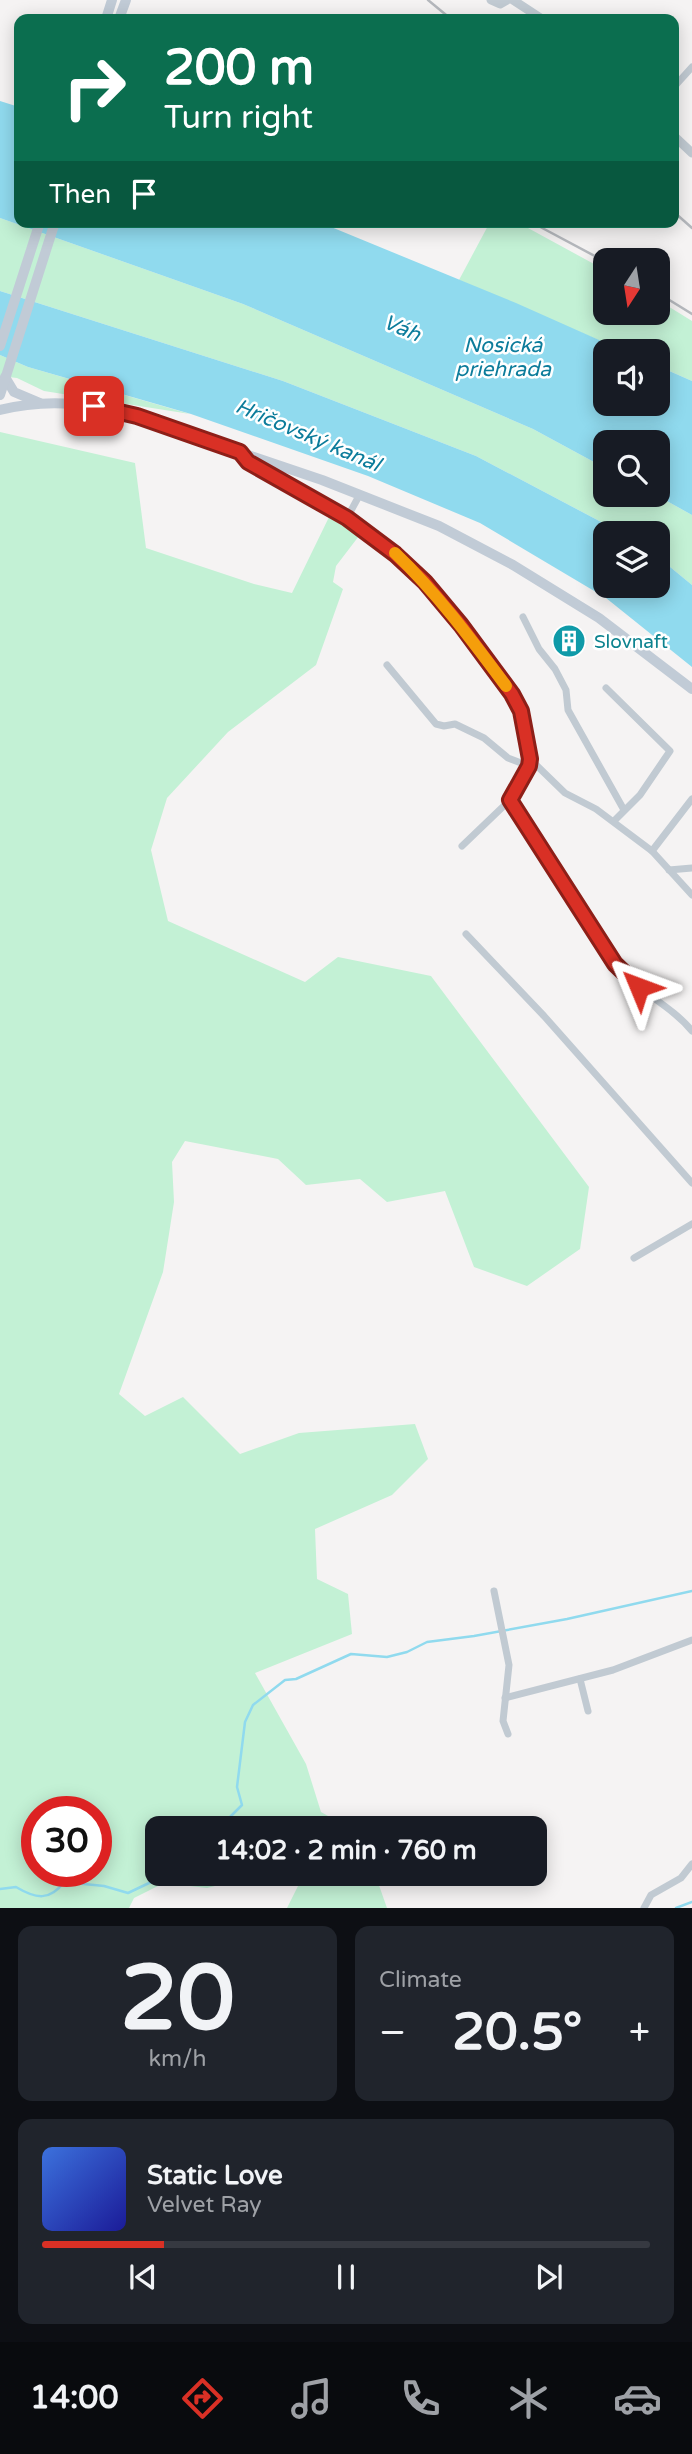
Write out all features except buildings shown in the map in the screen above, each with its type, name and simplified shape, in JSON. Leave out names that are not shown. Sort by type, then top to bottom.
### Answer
[{"type":"main road","points":[[0,346],[38,228]]},
{"type":"main road","points":[[0,395],[53,228]]},
{"type":"main road","points":[[7,374],[9,387],[18,394],[45,404]]},
{"type":"main road","points":[[0,410],[45,404],[74,404],[111,409],[360,494],[439,526],[513,565],[599,618],[692,690]]},
{"type":"street","points":[[491,0],[500,4],[507,0]]},
{"type":"street","points":[[513,0],[536,14]]},
{"type":"street","points":[[679,141],[692,153]]},
{"type":"street","points":[[240,452],[248,462],[347,518],[395,554],[425,582],[461,625],[512,694],[521,711],[529,762],[510,800],[462,846]]},
{"type":"street","points":[[347,518],[360,494]]},
{"type":"street","points":[[523,617],[566,690],[568,710],[624,810]]},
{"type":"street","points":[[387,665],[436,724],[455,724],[484,738],[508,758],[529,762],[565,793],[596,809],[652,851],[692,895]]},
{"type":"street","points":[[606,688],[670,751],[640,795],[614,821]]},
{"type":"street","points":[[652,851],[692,799]]},
{"type":"street","points":[[510,800],[615,964],[639,987],[683,1020],[692,1031]]},
{"type":"street","points":[[669,870],[692,868]]},
{"type":"street","points":[[466,933],[692,1182]]},
{"type":"street","points":[[634,1258],[692,1224]]},
{"type":"street","points":[[494,1591],[509,1665],[503,1721],[508,1734]]},
{"type":"street","points":[[505,1698],[625,1666],[692,1640]]},
{"type":"street","points":[[580,1679],[588,1711]]},
{"type":"street","points":[[644,1908],[651,1895],[681,1878],[692,1864]]},
{"type":"green space","points":[[0,218],[14,223],[14,228],[28,228],[243,304],[533,429],[593,462],[593,507],[670,507],[670,503],[692,515],[692,585],[670,567],[670,521],[599,521],[476,456],[283,381],[0,291]]},
{"type":"green space","points":[[487,228],[528,228],[593,263],[593,326],[670,326],[670,307],[692,321],[692,381],[670,371],[670,339],[596,339],[459,280]]},
{"type":"green space","points":[[0,355],[28,367],[190,414],[44,391],[17,378],[0,376]]},
{"type":"green space","points":[[0,432],[135,463],[146,548],[254,584],[292,593],[331,513],[362,532],[336,566],[333,582],[343,589],[316,665],[228,732],[167,798],[151,850],[168,921],[305,982],[338,957],[431,976],[589,1187],[580,1249],[527,1286],[474,1267],[445,1191],[387,1202],[360,1179],[306,1185],[278,1159],[185,1141],[172,1162],[174,1202],[163,1272],[119,1394],[145,1416],[183,1397],[240,1454],[299,1433],[415,1424],[428,1459],[392,1495],[315,1529],[317,1579],[348,1594],[352,1634],[255,1673],[306,1764],[321,1812],[328,1816],[145,1816],[145,1886],[158,1886],[134,1898],[129,1908],[0,1908]]},
{"type":"green space","points":[[298,1886],[379,1886],[387,1908],[287,1908]]},
{"type":"water","name":"Nosická priehrada","points":[[0,101],[14,105],[14,223],[0,218]]},
{"type":"water","name":"Nosická priehrada","points":[[28,228],[334,228],[516,303],[597,339],[593,339],[593,416],[670,416],[670,371],[692,381],[692,515],[670,503],[670,430],[593,430],[593,462],[533,429],[243,304]]},
{"type":"water","name":"Hričovský kanál","points":[[0,291],[283,381],[476,456],[599,521],[593,521],[593,590],[480,523],[368,476],[191,414],[28,367],[0,355]]},
{"type":"water","name":"Hričovský kanál","points":[[670,567],[692,585],[692,667],[606,598],[670,598]]},
{"type":"waterway","points":[[231,1816],[242,1805],[237,1787],[245,1722],[253,1705],[285,1680],[296,1679],[351,1654],[387,1657],[407,1652],[427,1642],[567,1619],[692,1591]]},
{"type":"waterway","points":[[0,1889],[16,1887],[42,1896],[53,1892],[64,1882],[104,1886],[128,1893],[145,1885]]},
{"type":"waterway","points":[[676,1908],[692,1902]]},
{"type":"railway","points":[[428,0],[445,14]]},
{"type":"railway","points":[[679,216],[692,228]]},
{"type":"railway","points":[[542,228],[593,255]]},
{"type":"railway","points":[[670,300],[692,314]]},
{"type":"slow traffic","points":[[395,553],[425,582],[461,625],[506,686]]},
{"type":"place","name":"Slovnaft","points":[[569,641]]},
{"type":"route","points":[[94,406],[137,416],[240,452],[248,462],[372,535],[425,582],[461,625],[512,694],[521,711],[530,759],[529,766],[510,800],[615,964],[639,987]]},
{"type":"water label","name":"Váh","points":[[402,328]]}]
